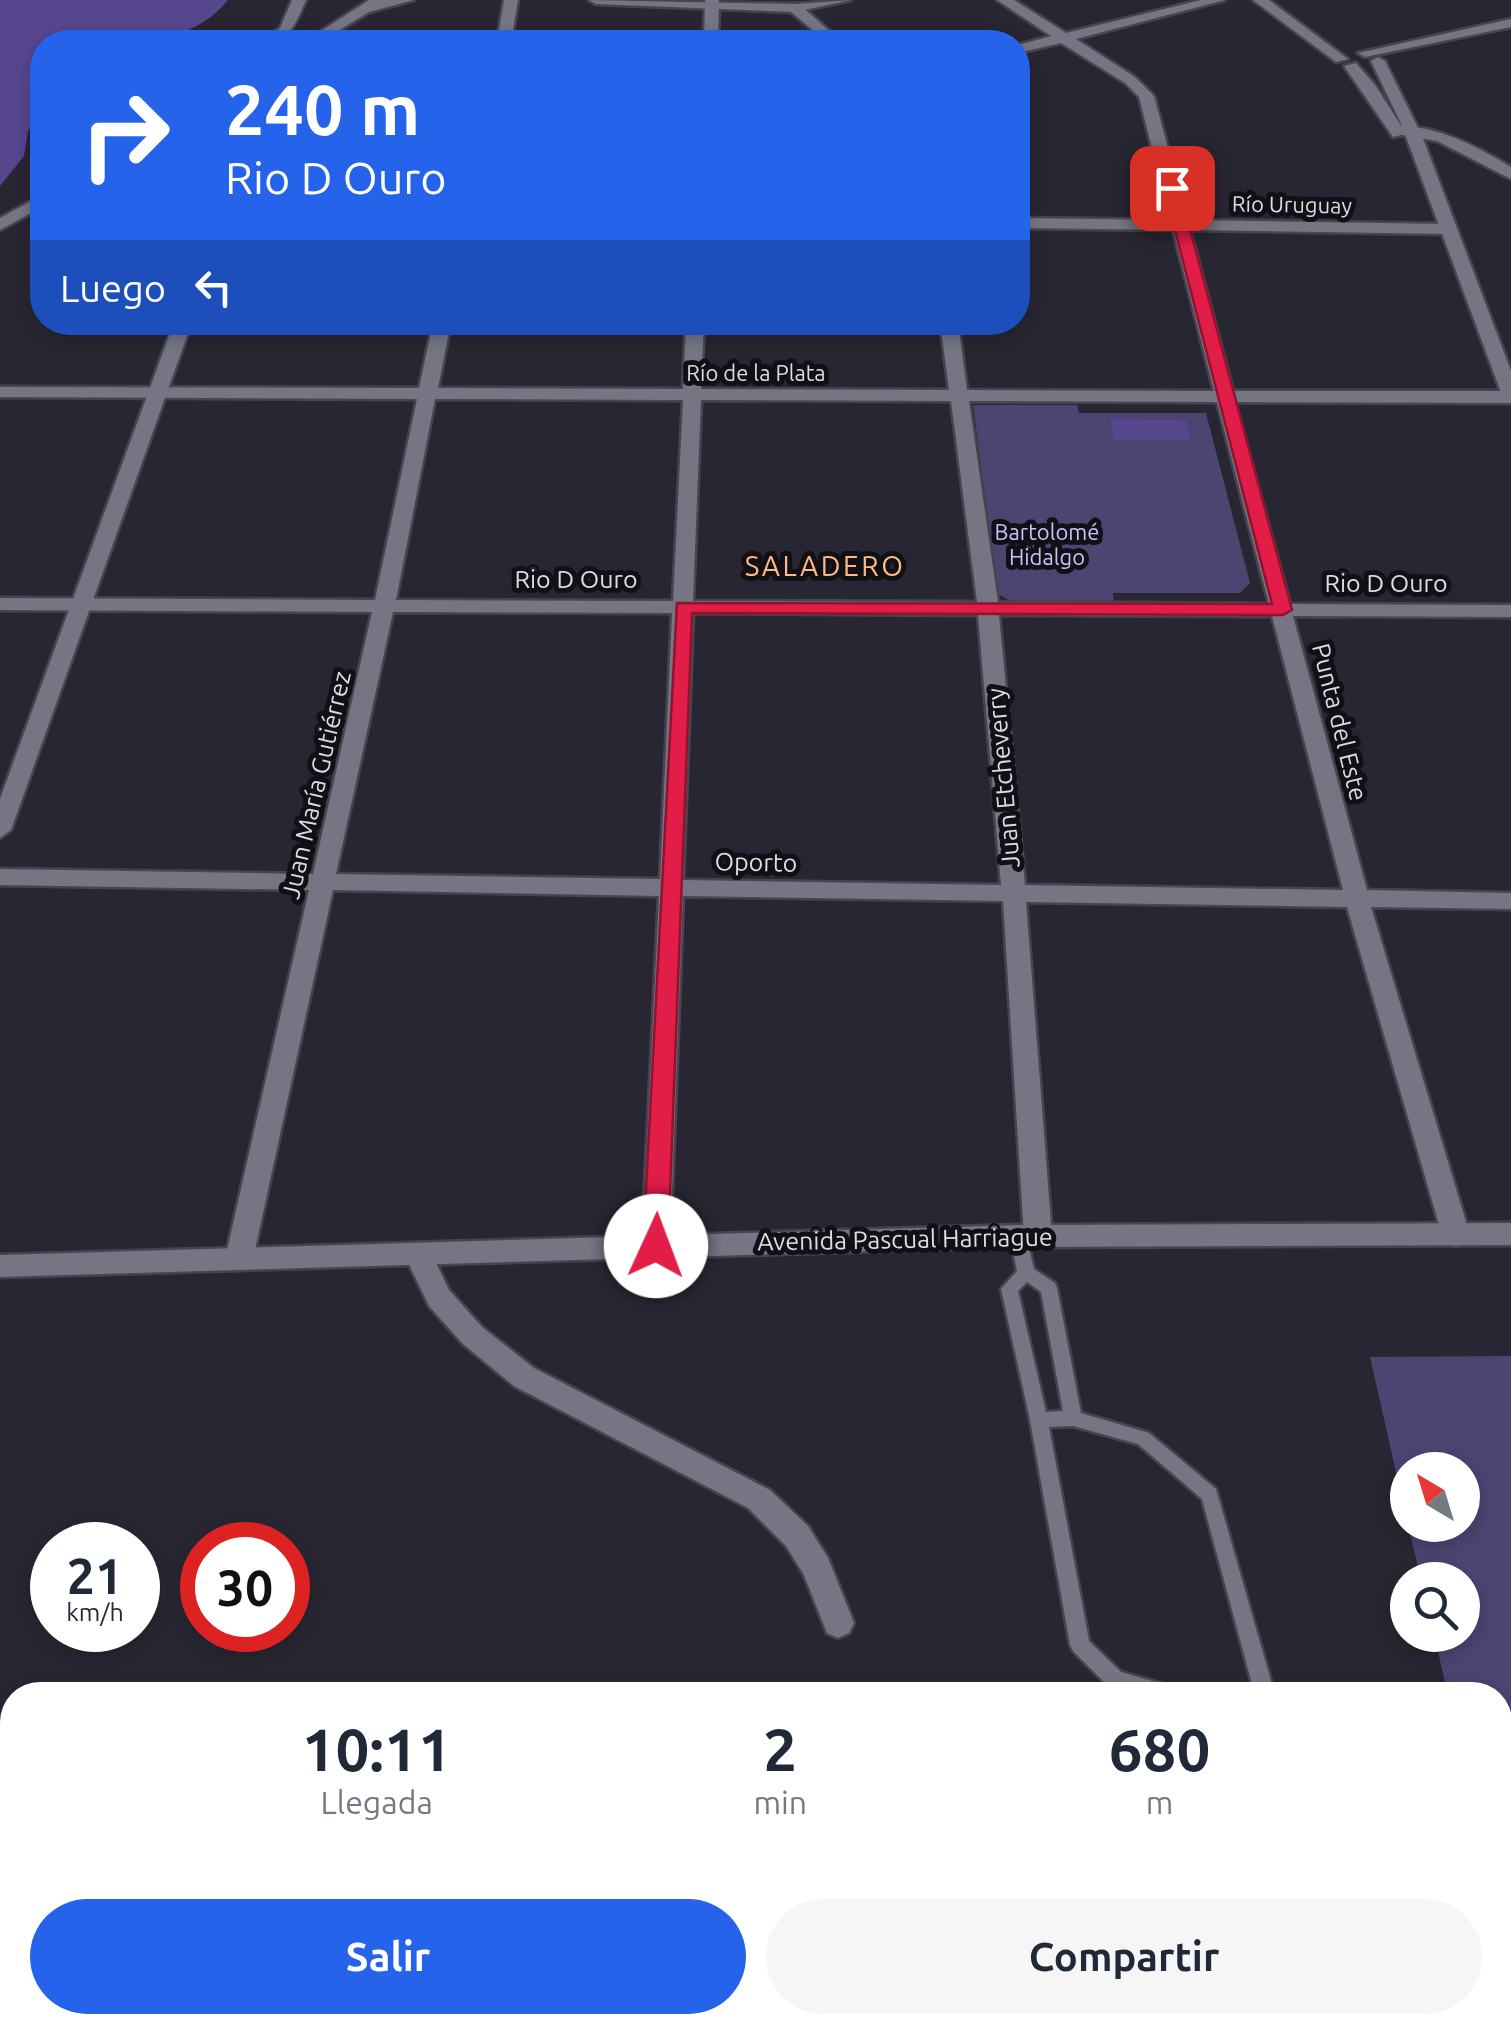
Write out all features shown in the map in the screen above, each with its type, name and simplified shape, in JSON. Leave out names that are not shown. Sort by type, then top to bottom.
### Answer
[{"type":"street","points":[[286,30],[299,0]]},
{"type":"street","points":[[330,30],[379,0]]},
{"type":"street","points":[[364,9],[407,0]]},
{"type":"street","points":[[506,30],[511,0]]},
{"type":"street","points":[[596,0],[795,8],[844,0]]},
{"type":"street","name":"Punta del Este","points":[[1004,0],[1130,80],[1146,96],[1356,899],[1456,1235]]},
{"type":"street","points":[[1030,46],[1218,0]]},
{"type":"street","points":[[1260,0],[1321,42],[1361,58],[1404,130],[1511,396]]},
{"type":"street","points":[[710,30],[711,4]]},
{"type":"street","points":[[795,8],[821,30]]},
{"type":"street","points":[[1361,58],[1404,44],[1511,24]]},
{"type":"street","points":[[1361,58],[1370,88],[1404,130],[1464,144],[1511,174]]},
{"type":"street","points":[[4,223],[30,207]]},
{"type":"street","points":[[4,223],[30,222]]},
{"type":"street","name":"Río Uruguay","points":[[1030,223],[1444,224]]},
{"type":"street","points":[[0,830],[178,335]]},
{"type":"street","name":"Juan María Gutiérrez","points":[[239,1259],[384,606],[439,335]]},
{"type":"street","points":[[656,1246],[694,335]]},
{"type":"street","name":"Juan Etcheverry","points":[[951,335],[988,608],[1014,894],[1028,1236]]},
{"type":"street","name":"Río de la Plata","points":[[0,392],[1511,396]]},
{"type":"street","name":"Rio D Ouro","points":[[0,604],[1511,611]]},
{"type":"street","name":"Oporto","points":[[0,877],[1511,901]]},
{"type":"street","name":"Avenida Pascual Harriague","points":[[0,1266],[1028,1236],[1511,1234]]},
{"type":"street","points":[[418,1254],[439,1298],[472,1335],[524,1377],[758,1499],[797,1536],[817,1568],[838,1623]]},
{"type":"lane","points":[[1028,1236],[1026,1272],[1010,1289],[1039,1420],[1080,1645],[1115,1680],[1122,1682]]},
{"type":"lane","points":[[1026,1272],[1049,1288],[1073,1418]]},
{"type":"lane","points":[[1039,1420],[1073,1418],[1143,1438],[1210,1496],[1262,1682]]},
{"type":"green space","name":"Bartolomé Hidalgo","points":[[973,405],[1077,405],[1079,413],[1206,413],[1250,583],[1240,593],[1113,593],[1114,602],[1012,602],[998,594]]},
{"type":"green space","points":[[1511,1356],[1511,1682],[1445,1682],[1438,1652],[1480,1652],[1480,1562],[1417,1562],[1412,1542],[1480,1542],[1480,1452],[1391,1452],[1370,1357]]},
{"type":"shaded area","points":[[0,0],[228,0],[210,18],[189,30],[30,30],[30,128],[24,156],[0,186]]},
{"type":"shaded area","points":[[1111,419],[1186,420],[1191,440],[1114,440]]},
{"type":"district","name":"SALADERO","points":[[825,565]]},
{"type":"route","points":[[656,1246],[683,607],[1283,610],[1172,188]]}]
